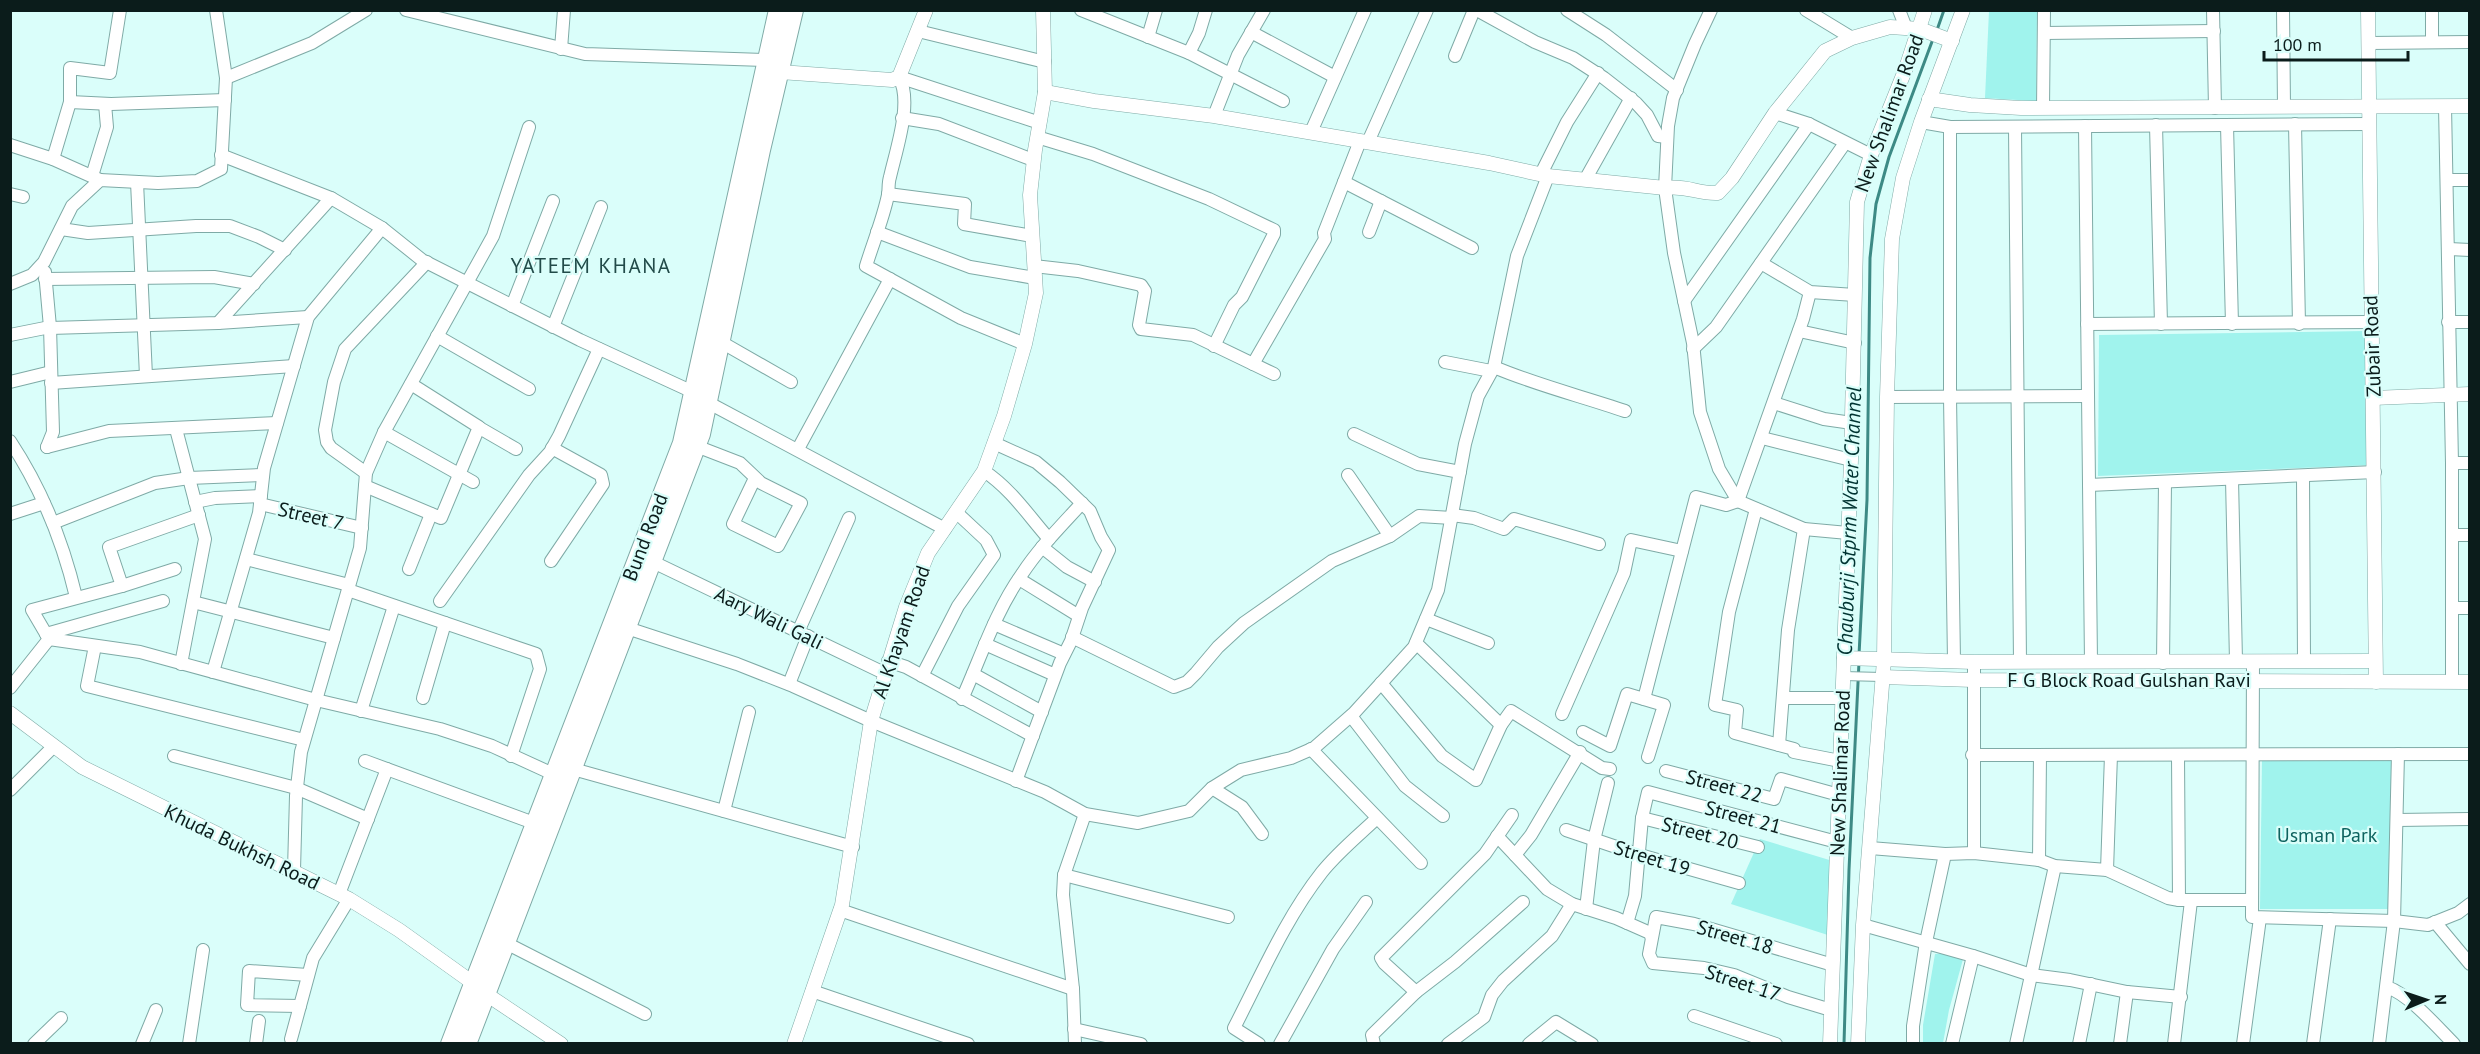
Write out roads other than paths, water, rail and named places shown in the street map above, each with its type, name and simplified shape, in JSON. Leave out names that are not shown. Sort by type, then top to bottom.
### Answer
[{"type":"main road","name":"Bund Road","points":[[450,1044],[506,943],[541,826],[553,774],[721,342],[761,150],[778,10]]},
{"type":"main road","name":"Bund Road","points":[[467,1044],[480,988],[541,826],[573,769],[696,446],[700,397],[773,66],[794,10]]},
{"type":"street","points":[[53,159],[70,102],[70,68],[110,73],[120,10]]},
{"type":"street","points":[[10,145],[53,159],[96,178],[137,182],[197,181],[221,168],[226,78],[216,10]]},
{"type":"street","points":[[226,78],[312,44],[366,10]]},
{"type":"street","points":[[406,10],[585,54],[773,66],[892,80],[898,77],[926,10]]},
{"type":"street","points":[[561,49],[564,10]]},
{"type":"street","name":"Al Khayam Road","points":[[794,1044],[840,910],[853,847],[871,721],[886,667],[906,607],[928,553],[984,471],[1004,416],[1025,344],[1036,293],[1030,195],[1045,92],[1043,10]]},
{"type":"street","points":[[1081,10],[1098,14],[1189,53],[1283,100]]},
{"type":"street","points":[[1148,37],[1156,10]]},
{"type":"street","points":[[1189,53],[1199,33],[1206,10]]},
{"type":"street","points":[[1253,364],[1325,239],[1324,233],[1344,182],[1427,10]]},
{"type":"street","points":[[1455,56],[1476,10],[1535,42],[1573,58],[1598,73],[1630,98],[1647,115],[1658,136],[1667,137]]},
{"type":"street","points":[[1567,10],[1606,35],[1677,90]]},
{"type":"street","points":[[1711,10],[1677,90],[1667,137],[1665,188],[1693,349],[1700,412],[1719,469],[1738,501],[1804,529],[1848,532]]},
{"type":"street","points":[[1806,10],[1852,38]]},
{"type":"street","points":[[1899,10],[1916,29]]},
{"type":"street","name":"New Shalimar Road","points":[[1830,1044],[1842,698],[1848,658],[1848,532],[1855,343],[1857,202],[1871,155],[1916,29],[1925,10]]},
{"type":"street","points":[[1858,1044],[1863,925],[1870,848],[1876,677],[1879,660],[1893,230],[1903,178],[1920,122],[1948,40],[1963,10]]},
{"type":"street","points":[[2043,108],[2044,10]]},
{"type":"street","points":[[2213,10],[2215,108]]},
{"type":"street","points":[[2283,10],[2284,107]]},
{"type":"street","name":"Zubair Road","points":[[2368,10],[2376,682]]},
{"type":"street","points":[[2432,10],[2432,42]]},
{"type":"street","points":[[1311,132],[1365,11]]},
{"type":"street","points":[[1214,116],[1230,74],[1260,12]]},
{"type":"street","points":[[1045,92],[1311,132],[1545,175],[1665,188],[1682,186],[1707,194],[1718,193],[1732,178],[1775,113],[1825,51],[1852,38],[1890,27],[1916,29],[1948,40]]},
{"type":"street","points":[[918,31],[1045,62]]},
{"type":"street","points":[[2044,33],[2214,31]]},
{"type":"street","points":[[1251,32],[1335,77]]},
{"type":"street","points":[[2369,43],[2469,42]]},
{"type":"street","points":[[627,628],[737,664],[789,684],[871,721],[1045,792],[1085,813],[1138,823],[1189,811],[1212,788],[1241,770],[1290,758],[1311,749],[1351,716],[1416,643],[1438,590],[1460,472],[1478,396],[1492,369],[1517,256],[1545,175],[1567,122],[1598,73]]},
{"type":"street","points":[[898,77],[903,85],[902,118],[888,194],[866,266],[961,318],[1025,344]]},
{"type":"street","points":[[898,77],[1209,199],[1274,230],[1242,297],[1234,304],[1214,346]]},
{"type":"street","points":[[1585,180],[1630,98]]},
{"type":"street","points":[[1929,99],[1970,105],[2043,108],[2469,106]]},
{"type":"street","points":[[70,102],[105,104],[225,100]]},
{"type":"street","points":[[10,284],[32,275],[44,262],[72,206],[96,178],[107,127],[105,104]]},
{"type":"street","points":[[2445,106],[2452,463],[2452,682]]},
{"type":"street","points":[[1775,113],[1809,124],[1871,155]]},
{"type":"street","points":[[902,118],[939,124],[1034,160]]},
{"type":"street","points":[[1920,122],[1950,127],[2368,124]]},
{"type":"street","points":[[1684,301],[1809,124]]},
{"type":"street","points":[[2295,124],[2299,324]]},
{"type":"street","points":[[2156,125],[2161,324]]},
{"type":"street","points":[[2228,125],[2232,324]]},
{"type":"street","points":[[2085,126],[2091,662]]},
{"type":"street","points":[[294,870],[296,788],[304,740],[360,548],[366,479],[384,432],[493,236],[529,127]]},
{"type":"street","points":[[1950,127],[1950,397],[1954,661]]},
{"type":"street","points":[[2015,127],[2020,662]]},
{"type":"street","points":[[1693,349],[1716,327],[1845,143]]},
{"type":"street","points":[[221,155],[332,198],[382,228],[427,262],[466,283],[700,397],[867,489],[945,528]]},
{"type":"street","points":[[2447,180],[2469,180]]},
{"type":"street","points":[[137,182],[146,376]]},
{"type":"street","points":[[1344,182],[1472,248]]},
{"type":"street","points":[[10,194],[23,197]]},
{"type":"street","points":[[888,194],[965,204],[964,224],[1032,236]]},
{"type":"street","points":[[218,323],[332,198]]},
{"type":"street","points":[[512,306],[553,201]]},
{"type":"street","points":[[1368,232],[1381,201]]},
{"type":"street","points":[[553,327],[602,207]]},
{"type":"street","points":[[61,229],[88,233],[230,226],[285,250]]},
{"type":"street","points":[[213,672],[246,560],[260,500],[263,475],[308,317],[382,228]]},
{"type":"street","points":[[877,232],[970,267],[1034,272],[1068,269],[1141,285],[1145,291],[1139,325],[1141,329],[1193,335],[1274,374]]},
{"type":"street","points":[[2449,249],[2469,250]]},
{"type":"street","points":[[44,262],[50,328],[53,432],[47,447],[109,431],[277,423]]},
{"type":"street","points":[[427,262],[345,349],[334,382],[325,430],[327,442],[366,479],[441,518],[478,427]]},
{"type":"street","points":[[1761,263],[1810,292],[1855,295]]},
{"type":"street","points":[[45,279],[214,277],[254,284]]},
{"type":"street","points":[[798,449],[890,279]]},
{"type":"street","points":[[1644,699],[1696,497],[1726,506],[1738,501],[1799,331],[1810,292]]},
{"type":"street","points":[[10,335],[50,328],[218,323],[308,317]]},
{"type":"street","points":[[2087,324],[2371,322]]},
{"type":"street","points":[[2448,322],[2469,322]]},
{"type":"street","points":[[1799,331],[1855,343]]},
{"type":"street","points":[[437,336],[528,389]]},
{"type":"street","points":[[721,342],[791,382]]},
{"type":"street","points":[[440,601],[530,475],[552,448],[599,349]]},
{"type":"street","points":[[1444,362],[1492,369],[1625,411]]},
{"type":"street","points":[[10,382],[51,377],[146,376],[294,366]]},
{"type":"street","points":[[411,384],[516,449]]},
{"type":"street","points":[[2373,398],[2469,394]]},
{"type":"street","points":[[1887,397],[2088,396]]},
{"type":"street","points":[[1774,403],[1824,419],[1852,423]]},
{"type":"street","points":[[176,429],[205,539],[181,664]]},
{"type":"street","points":[[384,432],[473,482]]},
{"type":"street","points":[[1354,434],[1418,464],[1460,472]]},
{"type":"street","points":[[1762,438],[1851,460]]},
{"type":"street","points":[[10,441],[16,461],[44,503],[53,524],[68,564],[76,597]]},
{"type":"street","points":[[994,443],[1036,462],[1060,482],[1090,511],[1109,550],[1055,675],[1016,781]]},
{"type":"street","points":[[696,446],[740,463],[761,483],[801,503],[778,546],[733,524],[755,478]]},
{"type":"street","points":[[551,561],[603,484],[604,479],[602,475],[552,448]]},
{"type":"street","points":[[2452,463],[2469,463]]},
{"type":"street","points":[[984,471],[998,480],[1020,502],[1046,543],[1067,567],[1095,582]]},
{"type":"street","points":[[2089,485],[2375,472]]},
{"type":"street","points":[[53,524],[155,483],[189,478],[263,475]]},
{"type":"street","points":[[1348,475],[1390,536]]},
{"type":"street","points":[[2303,476],[2304,661]]},
{"type":"street","points":[[2232,479],[2236,661]]},
{"type":"street","points":[[2163,663],[2165,482]]},
{"type":"street","name":"Street 7","points":[[195,502],[215,498],[260,500],[362,528]]},
{"type":"street","points":[[10,514],[44,503]]},
{"type":"street","points":[[962,699],[994,624],[1018,579],[1082,503]]},
{"type":"street","points":[[1756,509],[1729,612],[1715,705],[1737,710],[1735,733],[1794,748],[1794,752],[1840,761]]},
{"type":"street","points":[[922,676],[958,606],[994,555],[986,540],[956,512]]},
{"type":"street","points":[[409,568],[431,514]]},
{"type":"street","points":[[122,586],[109,547],[199,516]]},
{"type":"street","points":[[1072,637],[1174,687],[1187,682],[1218,647],[1244,623],[1282,595],[1332,561],[1390,536],[1419,516],[1474,518],[1504,529],[1514,519],[1599,544]]},
{"type":"street","points":[[789,684],[803,634],[849,518]]},
{"type":"street","points":[[1779,745],[1788,630],[1804,529]]},
{"type":"street","points":[[2452,535],[2469,535]]},
{"type":"street","points":[[1562,714],[1624,573],[1631,540],[1682,551]]},
{"type":"street","points":[[246,560],[349,587],[394,606],[536,654],[540,669],[511,756]]},
{"type":"street","name":"Aary Wali Gali","points":[[653,562],[803,634],[886,667],[906,667],[1033,736]]},
{"type":"street","points":[[175,569],[32,610],[48,636],[140,652],[316,700],[441,729],[492,746],[553,774]]},
{"type":"street","points":[[1018,579],[1079,616]]},
{"type":"street","points":[[10,688],[48,636],[163,601]]},
{"type":"street","points":[[193,602],[334,638]]},
{"type":"street","points":[[361,711],[394,606]]},
{"type":"street","points":[[2452,608],[2469,608]]},
{"type":"street","points":[[1426,619],[1488,643]]},
{"type":"street","points":[[423,698],[445,623]]},
{"type":"street","points":[[994,624],[1064,654]]},
{"type":"street","points":[[1416,643],[1501,725]]},
{"type":"street","points":[[985,644],[1055,675]]},
{"type":"street","points":[[95,646],[87,686],[304,740]]},
{"type":"street","name":"F G Block Road Gulshan Ravi","points":[[1848,658],[1974,662],[2374,661]]},
{"type":"street","points":[[2253,661],[2252,917],[2394,921],[2428,925],[2458,913],[2469,904]]},
{"type":"street","points":[[1974,662],[1972,755],[1974,853]]},
{"type":"street","points":[[973,674],[1042,712]]},
{"type":"street","points":[[1846,676],[1876,677]]},
{"type":"street","name":"F G Block Road Gulshan Ravi","points":[[1876,677],[1973,680],[2469,682]]},
{"type":"street","points":[[1381,683],[1442,756],[1476,780],[1501,725],[1512,711],[1602,768],[1610,770]]},
{"type":"street","points":[[1583,732],[1610,746],[1627,694],[1664,705],[1648,757]]},
{"type":"street","points":[[1783,698],[1842,698]]},
{"type":"street","points":[[724,811],[749,712]]},
{"type":"street","name":"Khuda Bukhsh Road","points":[[10,713],[82,767],[294,870],[399,930],[480,988],[542,1038],[561,1044]]},
{"type":"street","points":[[1351,716],[1405,786],[1443,816]]},
{"type":"street","points":[[10,790],[54,746]]},
{"type":"street","points":[[1311,749],[1421,863]]},
{"type":"street","points":[[1515,855],[1532,835],[1580,752]]},
{"type":"street","points":[[2379,1044],[2394,921],[2398,754]]},
{"type":"street","points":[[1972,755],[2469,754]]},
{"type":"street","points":[[2039,860],[2040,755]]},
{"type":"street","points":[[2108,870],[2111,755]]},
{"type":"street","points":[[2174,1044],[2181,996],[2185,901],[2178,755]]},
{"type":"street","points":[[174,756],[296,788],[368,819]]},
{"type":"street","points":[[366,761],[541,826]]},
{"type":"street","points":[[291,1039],[313,958],[344,897],[368,819],[387,769]]},
{"type":"street","points":[[573,769],[853,847]]},
{"type":"street","name":"Street 22","points":[[1666,771],[1774,799],[1780,779],[1839,795]]},
{"type":"street","points":[[1586,909],[1594,840],[1608,783]]},
{"type":"street","points":[[1212,788],[1242,807],[1262,834]]},
{"type":"street","name":"Street 21","points":[[1642,818],[1648,792],[1837,842]]},
{"type":"street","points":[[1075,1044],[1073,989],[1065,922],[1064,876],[1085,813]]},
{"type":"street","points":[[1416,992],[1381,958],[1485,854],[1512,815]]},
{"type":"street","points":[[1259,1044],[1234,1028],[1289,922],[1322,872],[1377,818]]},
{"type":"street","points":[[1627,923],[1635,896],[1642,818]]},
{"type":"street","name":"Street 20","points":[[1642,818],[1758,848]]},
{"type":"street","points":[[2397,820],[2469,819]]},
{"type":"street","name":"Street 19","points":[[1566,830],[1640,855],[1739,883]]},
{"type":"street","points":[[1497,836],[1547,889],[1572,904],[1627,923],[1650,933],[1651,936]]},
{"type":"street","points":[[1870,848],[1945,854],[1974,853],[2039,860],[2055,866],[2108,870],[2168,898],[2185,901],[2253,900]]},
{"type":"street","points":[[1913,1044],[1913,1026],[1926,942],[1945,854]]},
{"type":"street","points":[[2016,1044],[2055,866]]},
{"type":"street","points":[[1064,876],[1228,917]]},
{"type":"street","points":[[1280,1044],[1333,949],[1366,902]]},
{"type":"street","points":[[1374,1044],[1371,1035],[1416,992],[1462,956],[1523,902]]},
{"type":"street","points":[[1448,1044],[1484,1017],[1492,995],[1503,981],[1552,936],[1572,904]]},
{"type":"street","points":[[840,910],[1073,989]]},
{"type":"street","name":"Street 18","points":[[1651,936],[1656,917],[1694,924],[1833,964]]},
{"type":"street","points":[[2243,1044],[2260,918]]},
{"type":"street","points":[[2313,1044],[2330,920]]},
{"type":"street","points":[[2435,922],[2469,964]]},
{"type":"street","points":[[1863,925],[2031,975],[2127,992],[2181,996]]},
{"type":"street","name":"Street 17","points":[[1651,936],[1649,954],[1653,963],[1734,975],[1788,997],[1831,1010]]},
{"type":"street","points":[[506,943],[645,1014]]},
{"type":"street","points":[[189,1044],[203,950]]},
{"type":"street","points":[[1952,1044],[1973,956]]},
{"type":"street","points":[[300,1006],[246,1005],[249,971],[308,975]]},
{"type":"street","points":[[2079,1044],[2091,984]]},
{"type":"street","points":[[2386,987],[2393,989],[2427,1016],[2454,1044]]},
{"type":"street","points":[[812,991],[965,1043]]},
{"type":"street","points":[[2120,1044],[2127,992]]},
{"type":"street","points":[[142,1044],[156,1010]]},
{"type":"street","points":[[1694,1016],[1776,1044]]},
{"type":"street","points":[[34,1044],[61,1018]]},
{"type":"street","points":[[256,1044],[259,1021]]},
{"type":"street","points":[[1529,1044],[1556,1022],[1592,1044]]},
{"type":"street","points":[[1074,1029],[1142,1044]]},
{"type":"waterway","name":"Chauburji Stprm Water Channel","points":[[1937,30],[1944,10]]},
{"type":"waterway","name":"Chauburji Stprm Water Channel","points":[[1859,655],[1867,500],[1870,258],[1876,204],[1889,157],[1933,39]]},
{"type":"waterway","name":"Chauburji Stprm Water Channel","points":[[1844,1044],[1849,870],[1859,662]]},
{"type":"district","name":"YATEEM KHANA","points":[[591,265]]},
{"type":"park label","name":"Usman Park","points":[[2327,835]]}]
